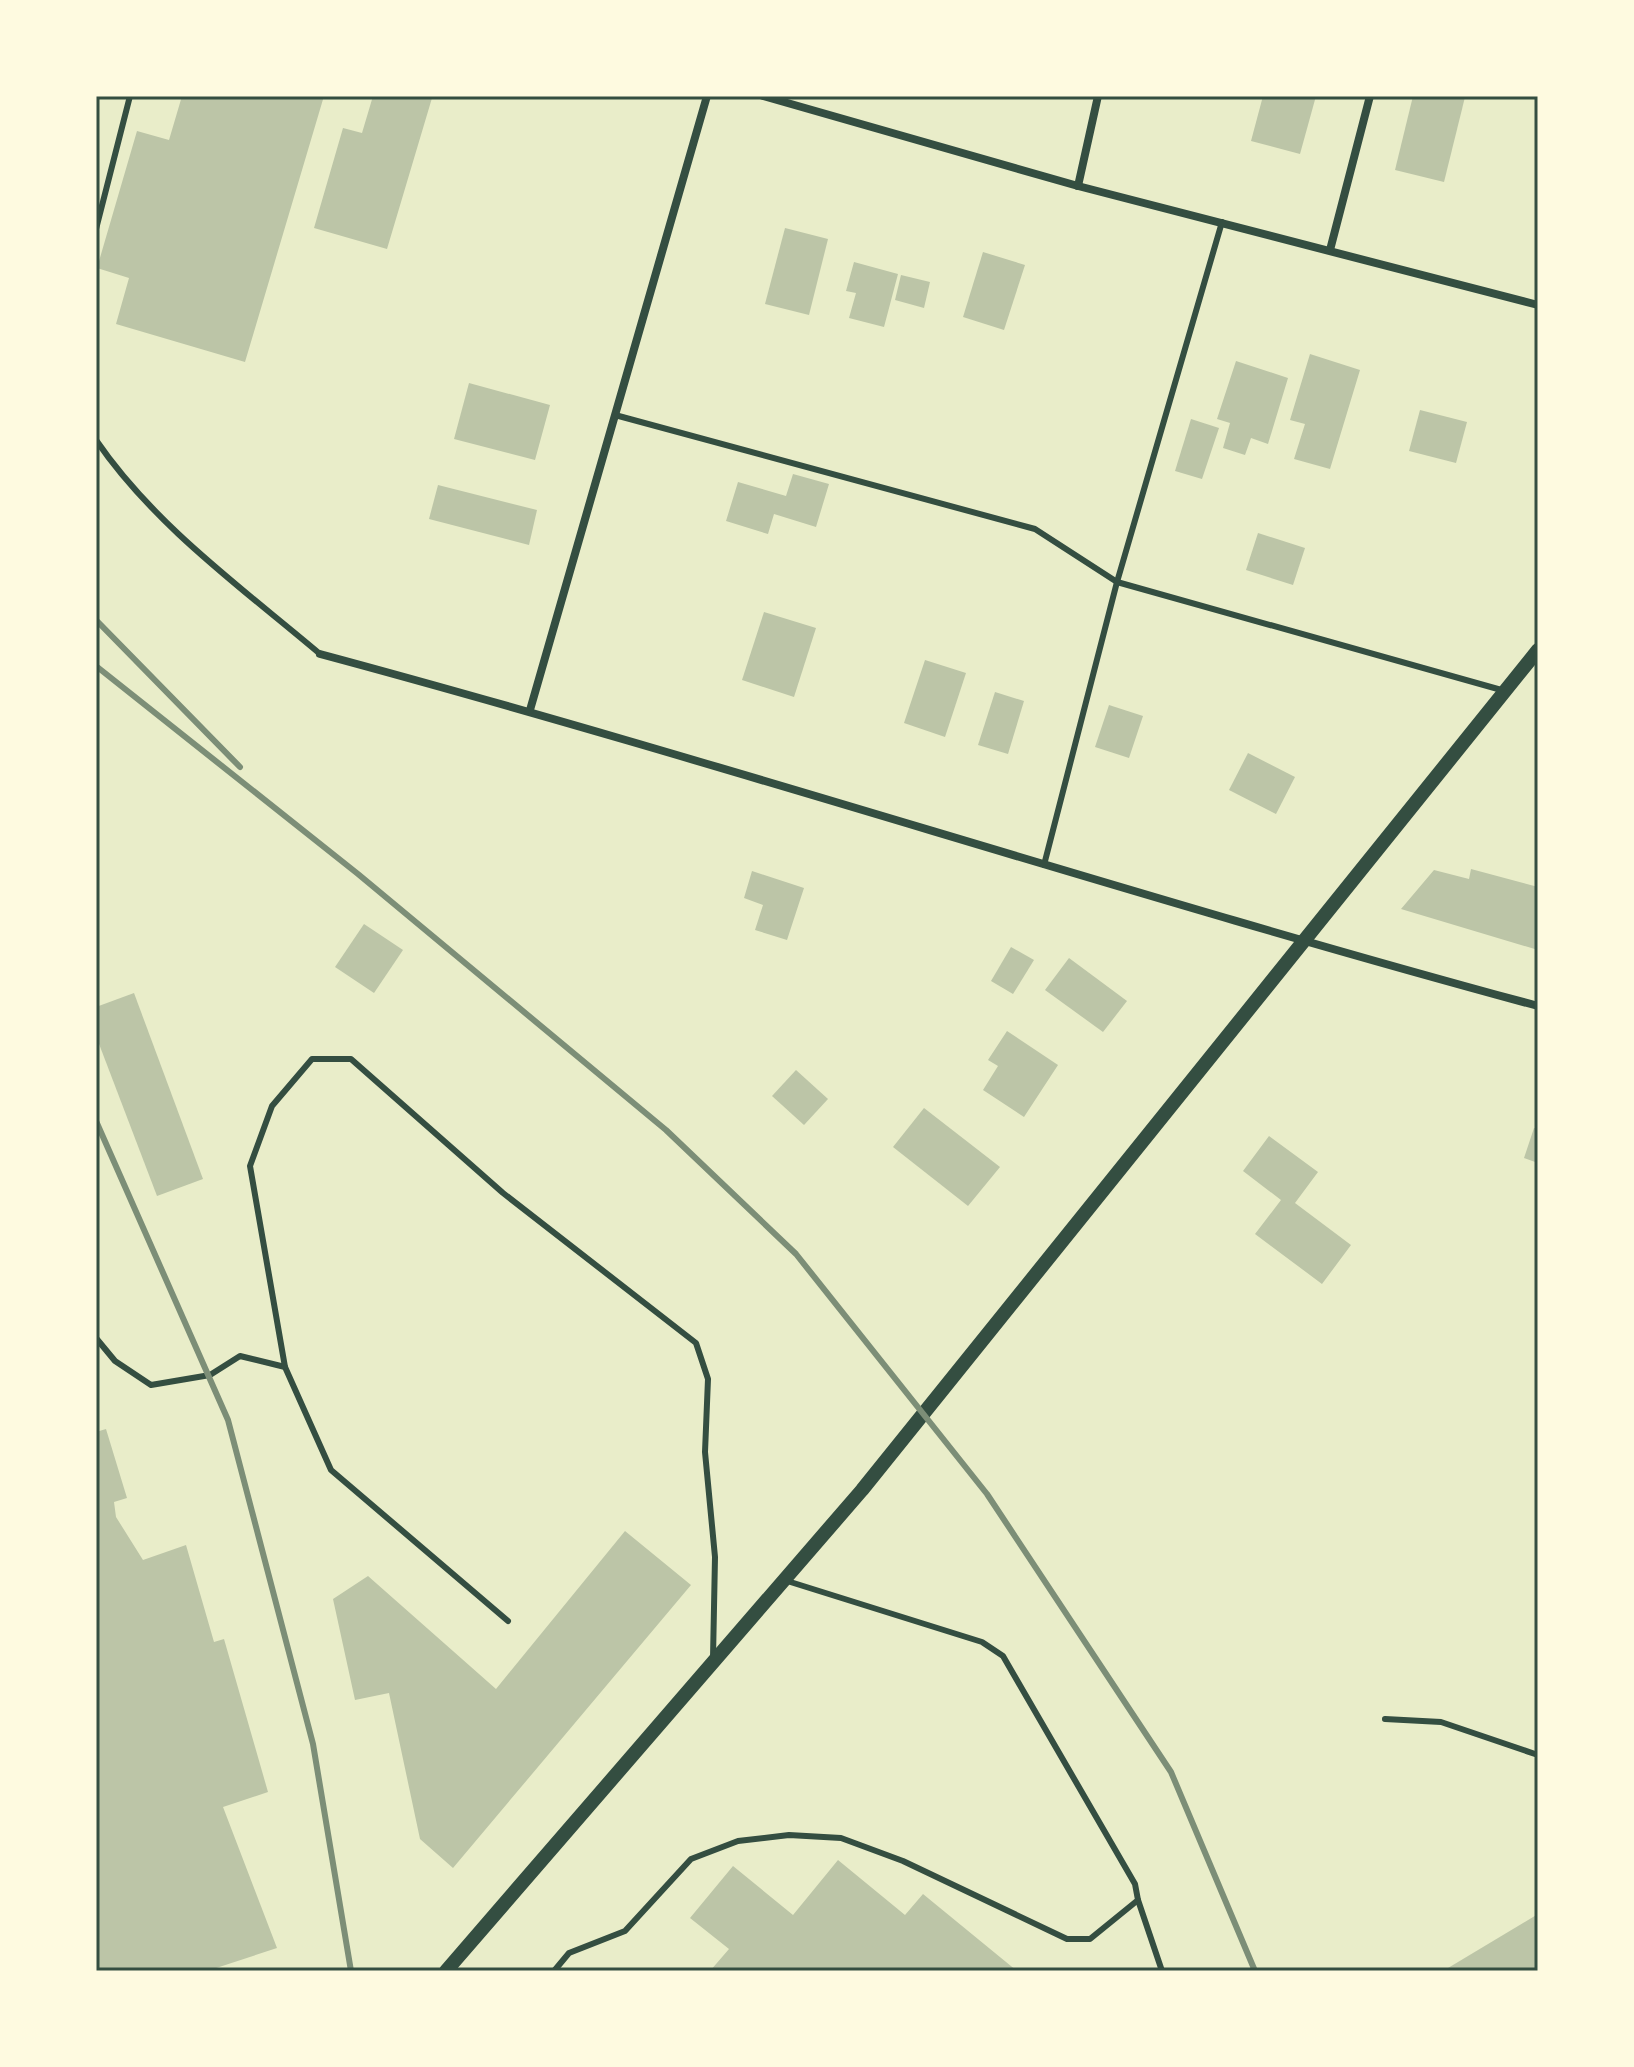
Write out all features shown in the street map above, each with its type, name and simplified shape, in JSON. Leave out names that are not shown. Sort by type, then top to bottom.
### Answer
[{"type":"street","points":[[530,710],[707,96]]},
{"type":"street","points":[[763,96],[1078,186],[1538,305]]},
{"type":"street","points":[[1078,186],[1098,96]]},
{"type":"street","points":[[1330,250],[1370,96]]},
{"type":"street","points":[[320,654],[530,710],[1303,942],[1538,1006]]},
{"type":"street","points":[[451,1969],[862,1490],[1536,655]]},
{"type":"lane","points":[[96,229],[130,96]]},
{"type":"lane","points":[[1044,865],[1117,582],[1222,222]]},
{"type":"lane","points":[[615,415],[1035,529],[1117,582],[1505,691]]},
{"type":"lane","points":[[96,440],[124,480],[187,541],[320,654]]},
{"type":"lane","points":[[508,1621],[331,1470],[285,1367],[250,1166],[272,1106],[312,1059],[351,1059],[503,1193],[696,1343],[708,1379],[705,1452],[715,1557],[713,1662]]},
{"type":"lane","points":[[96,1338],[115,1361],[151,1385],[210,1375],[240,1356],[285,1367]]},
{"type":"lane","points":[[784,1580],[982,1642],[1003,1656],[1135,1884],[1162,1971]]},
{"type":"lane","points":[[1385,1719],[1441,1722],[1538,1755]]},
{"type":"lane","points":[[554,1971],[569,1953],[625,1931],[691,1859],[738,1841],[789,1835],[841,1838],[903,1861],[1067,1939],[1081,1942],[1090,1939],[1138,1900]]},
{"type":"building","points":[[182,96],[324,96],[245,362],[116,324],[129,278],[97,268],[137,131],[169,140]]},
{"type":"building","points":[[373,96],[432,98],[387,249],[314,228],[343,128],[362,133]]},
{"type":"building","points":[[1263,96],[1316,96],[1300,154],[1251,141]]},
{"type":"building","points":[[1413,96],[1465,97],[1444,182],[1395,170]]},
{"type":"building","points":[[785,228],[828,239],[809,315],[765,304]]},
{"type":"building","points":[[983,252],[1025,265],[1004,330],[963,317]]},
{"type":"building","points":[[854,262],[898,274],[884,327],[849,318],[856,293],[846,291]]},
{"type":"building","points":[[901,275],[930,282],[924,308],[895,300]]},
{"type":"building","points":[[1310,354],[1360,370],[1330,469],[1294,459],[1305,424],[1290,420]]},
{"type":"building","points":[[1236,361],[1288,378],[1268,444],[1251,438],[1245,455],[1223,448],[1230,423],[1217,419]]},
{"type":"building","points":[[469,383],[550,405],[535,460],[454,439]]},
{"type":"building","points":[[1420,410],[1467,422],[1456,463],[1409,451]]},
{"type":"building","points":[[1191,419],[1219,428],[1202,479],[1175,471]]},
{"type":"building","points":[[793,474],[829,484],[816,527],[774,514],[768,534],[726,521],[738,482],[786,496]]},
{"type":"building","points":[[438,485],[537,510],[529,545],[429,519]]},
{"type":"building","points":[[1258,533],[1305,548],[1293,585],[1246,570]]},
{"type":"building","points":[[764,612],[816,628],[794,697],[742,680]]},
{"type":"building","points":[[925,660],[966,673],[945,737],[904,723]]},
{"type":"building","points":[[995,692],[1024,701],[1008,754],[978,745]]},
{"type":"building","points":[[1109,705],[1143,716],[1129,758],[1095,747]]},
{"type":"building","points":[[1248,753],[1295,777],[1276,814],[1229,790]]},
{"type":"building","points":[[1471,869],[1538,887],[1538,950],[1401,909],[1434,870],[1469,879]]},
{"type":"building","points":[[752,871],[804,888],[787,940],[755,930],[763,905],[744,898]]},
{"type":"building","points":[[364,924],[403,950],[374,993],[335,967]]},
{"type":"building","points":[[1011,947],[1034,960],[1013,994],[991,981]]},
{"type":"building","points":[[1069,958],[1127,1001],[1103,1032],[1045,990]]},
{"type":"building","points":[[134,993],[203,1179],[157,1196],[96,1036],[96,1007]]},
{"type":"building","points":[[1007,1031],[1058,1065],[1024,1117],[983,1090],[998,1066],[988,1060]]},
{"type":"building","points":[[796,1070],[828,1099],[804,1125],[772,1096]]},
{"type":"building","points":[[924,1108],[1000,1167],[968,1206],[893,1147]]},
{"type":"building","points":[[1534,1128],[1538,1129],[1538,1163],[1524,1158]]},
{"type":"building","points":[[1269,1136],[1318,1172],[1295,1203],[1351,1245],[1322,1284],[1255,1234],[1281,1200],[1243,1171]]},
{"type":"building","points":[[106,1429],[127,1498],[114,1502],[116,1517],[143,1560],[186,1545],[214,1642],[224,1639],[268,1792],[223,1807],[277,1948],[207,1971],[96,1971],[96,1432]]},
{"type":"building","points":[[625,1531],[691,1585],[453,1868],[420,1839],[389,1693],[355,1700],[333,1599],[368,1576],[496,1689]]},
{"type":"building","points":[[838,1860],[905,1915],[923,1894],[1017,1971],[710,1971],[729,1949],[690,1918],[733,1866],[793,1915]]},
{"type":"building","points":[[1538,1914],[1538,1971],[1443,1971]]},
{"type":"railway","points":[[96,620],[240,767]]},
{"type":"railway","points":[[96,666],[358,874],[666,1130],[796,1254],[987,1494],[1171,1772],[1255,1971]]},
{"type":"railway","points":[[96,1121],[228,1420],[313,1744],[351,1971]]}]
